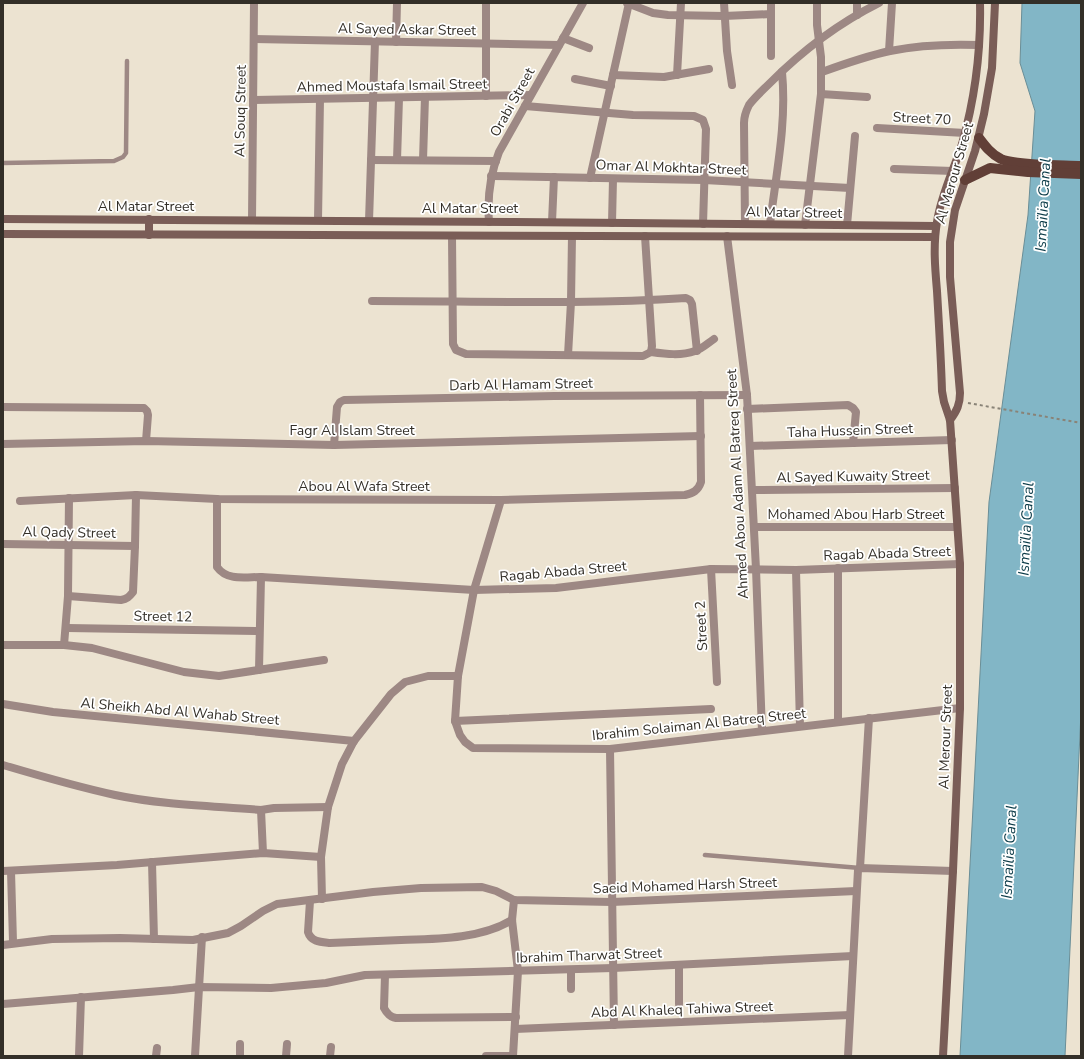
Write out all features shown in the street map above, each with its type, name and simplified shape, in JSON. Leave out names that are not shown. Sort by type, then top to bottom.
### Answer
[{"type":"main road","points":[[979,138],[987,148],[1002,160],[1028,168],[1081,174]]},
{"type":"main road","points":[[965,180],[990,168],[1081,166]]},
{"type":"street","name":"Al Souq Street","points":[[252,220],[254,3]]},
{"type":"street","points":[[396,42],[397,3]]},
{"type":"street","points":[[486,3],[486,96]]},
{"type":"street","name":"Orabi Street","points":[[489,222],[488,199],[491,176],[503,144],[583,3]]},
{"type":"street","points":[[590,178],[629,3],[653,13],[680,16],[771,14]]},
{"type":"street","points":[[677,75],[681,3]]},
{"type":"street","points":[[724,3],[727,51],[732,85]]},
{"type":"street","points":[[771,3],[771,56]]},
{"type":"street","points":[[805,225],[821,94],[822,72],[817,3]]},
{"type":"street","points":[[857,3],[857,15]]},
{"type":"street","points":[[745,224],[744,123],[747,110],[751,103],[782,72],[819,40],[857,15],[879,3]]},
{"type":"street","points":[[889,51],[892,3]]},
{"type":"street","name":"Al Merour Street","points":[[943,1056],[960,708],[960,564],[950,420],[942,391],[935,264],[935,237],[944,192],[953,171],[965,133],[974,90],[979,45],[980,3]]},
{"type":"street","name":"Al Merour Street","points":[[960,402],[950,277],[950,242],[955,210],[979,138],[985,108],[992,68],[995,3]]},
{"type":"street","name":"Al Sayed Askar Street","points":[[254,39],[486,43],[561,41],[589,48]]},
{"type":"street","points":[[369,221],[375,41]]},
{"type":"street","points":[[822,72],[889,51],[919,46],[979,45]]},
{"type":"street","points":[[613,75],[677,75],[709,69]]},
{"type":"street","points":[[770,224],[783,113],[782,72]]},
{"type":"street","points":[[575,79],[611,86]]},
{"type":"street","points":[[821,94],[867,97]]},
{"type":"street","name":"Ahmed Moustafa Ismail Street","points":[[253,100],[530,96]]},
{"type":"street","points":[[423,160],[425,97]]},
{"type":"street","points":[[397,160],[399,98]]},
{"type":"street","points":[[318,220],[320,99]]},
{"type":"street","points":[[525,106],[640,116],[694,116],[703,120],[706,129],[703,224]]},
{"type":"street","name":"Street 70","points":[[877,128],[965,133]]},
{"type":"street","points":[[847,225],[855,136]]},
{"type":"street","points":[[371,160],[496,161]]},
{"type":"street","points":[[894,170],[953,171]]},
{"type":"street","name":"Omar Al Mokhtar Street","points":[[491,176],[704,180],[850,188]]},
{"type":"street","points":[[552,222],[554,177]]},
{"type":"street","points":[[612,223],[613,178]]},
{"type":"street","name":"Al Matar Street","points":[[3,219],[318,220],[936,226]]},
{"type":"street","points":[[149,219],[149,235]]},
{"type":"street","points":[[515,222],[515,236]]},
{"type":"street","name":"Al Matar Street","points":[[3,234],[935,237]]},
{"type":"street","points":[[452,236],[453,344],[456,350],[460,352],[466,354],[643,356],[651,352],[678,354],[697,351],[714,339]]},
{"type":"street","points":[[568,355],[571,302],[572,236]]},
{"type":"street","points":[[644,236],[651,352]]},
{"type":"street","name":"Ahmed Abou Adam Al Batreq Street","points":[[727,236],[747,395],[756,569],[762,731]]},
{"type":"street","points":[[372,301],[571,302],[648,301],[686,298],[690,300],[692,304],[697,351]]},
{"type":"street","points":[[700,395],[701,436]]},
{"type":"street","name":"Darb Al Hamam Street","points":[[334,445],[337,406],[344,400],[747,395]]},
{"type":"street","points":[[950,420],[956,412],[960,402]]},
{"type":"street","points":[[747,409],[848,405],[856,412],[853,443]]},
{"type":"street","points":[[3,407],[144,408],[148,415],[146,441]]},
{"type":"street","name":"Fagr Al Islam Street","points":[[3,444],[146,441],[334,445],[701,436]]},
{"type":"street","name":"Abou Al Wafa Street","points":[[20,501],[136,495],[217,499],[501,500],[685,496],[692,494],[699,489],[701,482],[701,436]]},
{"type":"street","name":"Taha Hussein Street","points":[[750,446],[952,440]]},
{"type":"street","name":"Al Sayed Kuwaity Street","points":[[752,490],[955,488]]},
{"type":"street","points":[[68,596],[121,600],[126,599],[133,592],[136,546],[136,495]]},
{"type":"street","points":[[64,645],[68,596],[69,498]]},
{"type":"street","name":"Ragab Abada Street","points":[[217,499],[217,568],[221,573],[228,577],[261,577],[474,590],[556,588],[711,569],[796,570],[960,564]]},
{"type":"street","points":[[501,500],[474,590],[458,676],[455,721],[711,709]]},
{"type":"street","name":"Mohamed Abou Harb Street","points":[[754,527],[958,527]]},
{"type":"street","name":"Al Qady Street","points":[[3,544],[136,546]]},
{"type":"street","points":[[838,568],[838,722]]},
{"type":"street","name":"Street 2","points":[[711,569],[717,682]]},
{"type":"street","points":[[796,570],[800,726]]},
{"type":"street","points":[[259,670],[261,577]]},
{"type":"street","name":"Street 12","points":[[66,628],[259,631]]},
{"type":"street","points":[[3,645],[64,645],[92,648],[184,672],[219,676],[324,660]]},
{"type":"street","points":[[322,899],[321,857],[328,807],[342,764],[354,741],[391,694],[406,682],[428,676],[458,676]]},
{"type":"street","name":"Al Sheikh Abd Al Wahab Street","points":[[3,704],[53,712],[354,741]]},
{"type":"street","name":"Ibrahim Solaiman Al Batreq Street","points":[[455,721],[460,735],[465,742],[473,748],[610,750],[960,708]]},
{"type":"street","points":[[848,1056],[857,873],[860,868],[869,718]]},
{"type":"street","points":[[610,750],[614,1025]]},
{"type":"street","points":[[3,765],[116,795],[181,804],[261,810],[274,808],[328,807]]},
{"type":"street","points":[[261,810],[263,854]]},
{"type":"street","points":[[14,942],[7,871],[263,854],[321,857]]},
{"type":"street","points":[[152,862],[154,939]]},
{"type":"street","points":[[860,868],[953,871]]},
{"type":"street","points":[[3,944],[52,939],[193,940],[228,932],[241,926],[263,911],[277,904],[373,892],[421,888],[482,887],[496,891],[514,900],[512,920],[518,971],[513,1056],[486,1056]]},
{"type":"street","name":"Saeid Mohamed Harsh Street","points":[[514,900],[612,902],[856,891]]},
{"type":"street","points":[[310,901],[309,937],[314,940],[330,943],[456,937],[489,930],[502,926],[512,920]]},
{"type":"street","points":[[195,1056],[202,937]]},
{"type":"street","name":"Ibrahim Tharwat Street","points":[[3,1004],[200,987],[271,988],[326,983],[365,975],[571,970],[853,956]]},
{"type":"street","points":[[678,1004],[679,965]]},
{"type":"street","points":[[571,970],[571,989]]},
{"type":"street","points":[[385,975],[384,1008],[390,1017],[516,1018]]},
{"type":"street","points":[[79,1056],[81,997]]},
{"type":"street","name":"Abd Al Khaleq Tahiwa Street","points":[[515,1029],[850,1015]]},
{"type":"street","points":[[240,1044],[240,1056]]},
{"type":"street","points":[[286,1056],[287,1044]]},
{"type":"street","points":[[330,1056],[331,1047]]},
{"type":"lane","points":[[3,162],[114,161],[123,157],[126,153],[127,61]]},
{"type":"lane","points":[[705,855],[860,868]]},
{"type":"path","points":[[960,402],[1081,423]]},
{"type":"water","name":"Ismaïlia Canal","points":[[1022,3],[1081,3],[1081,712],[1065,1056],[960,1056],[989,502],[1028,215],[1035,111],[1020,63]]}]
